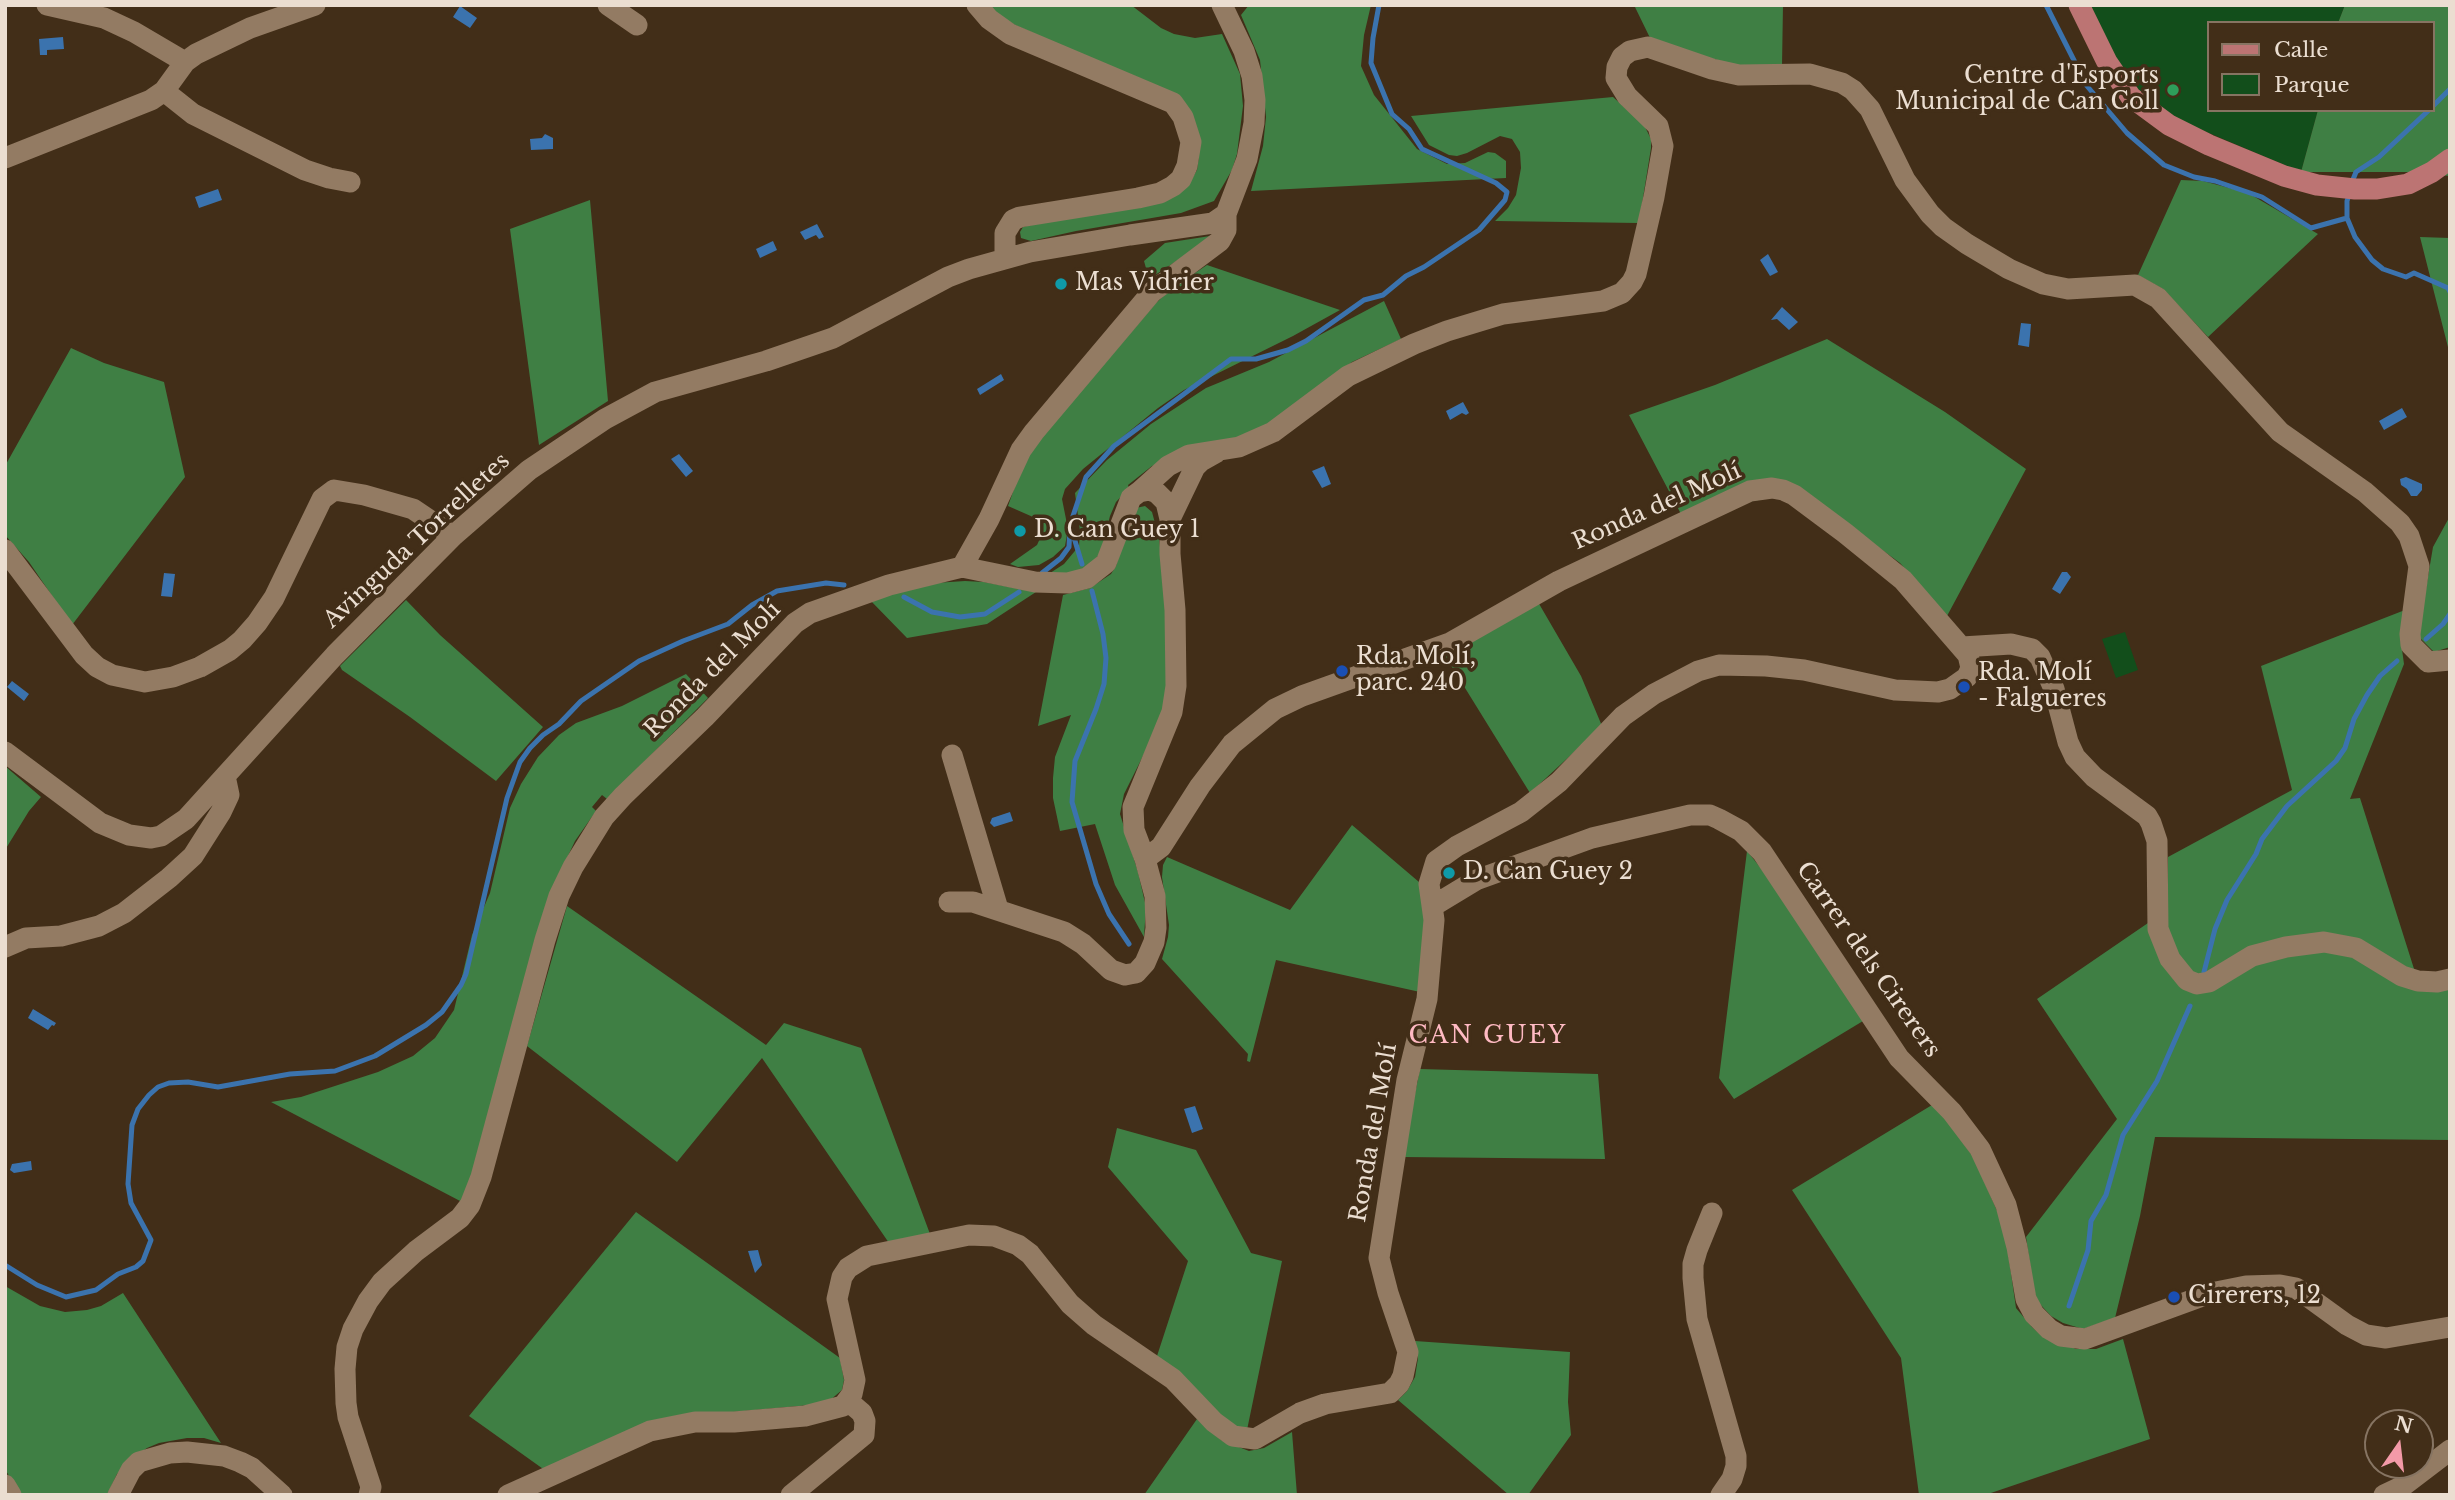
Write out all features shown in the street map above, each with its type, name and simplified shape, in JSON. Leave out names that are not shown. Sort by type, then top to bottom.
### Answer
[{"type":"main road","points":[[2079,5],[2116,78],[2131,97],[2169,125],[2209,145],[2284,176],[2317,185],[2372,189],[2407,184],[2432,172],[2450,159]]},
{"type":"street","points":[[47,5],[104,18],[185,62]]},
{"type":"street","points":[[5,158],[151,100],[164,91],[185,62],[201,51],[250,28],[315,5]]},
{"type":"street","points":[[608,5],[637,25]]},
{"type":"street","points":[[977,5],[989,19],[1010,34],[1172,103],[1183,117],[1191,142],[1187,166],[1181,179],[1160,193],[1013,220],[1005,233],[1005,258]]},
{"type":"street","points":[[962,567],[989,519],[1021,450],[1034,432],[1152,292],[1220,241],[1226,230],[1226,214],[1252,140],[1255,100],[1252,76],[1244,51],[1222,5]]},
{"type":"street","points":[[1170,519],[1195,467],[1201,461],[1222,450],[1239,447],[1273,432],[1348,376],[1447,331],[1503,314],[1603,301],[1613,298],[1628,287],[1636,274],[1649,222],[1663,146],[1658,126],[1627,96],[1616,78],[1622,57],[1630,51],[1648,47],[1712,69],[1739,75],[1810,74],[1842,83],[1870,109],[1913,192],[1943,227],[1978,251],[2043,284],[2068,289],[2135,285],[2158,298],[2280,432],[2365,492],[2400,523],[2409,536],[2419,566],[2410,634],[2411,645],[2428,662],[2450,660]]},
{"type":"street","points":[[164,91],[193,114],[305,170],[350,182]]},
{"type":"street","name":"Avinguda Torrelletes","points":[[5,752],[100,823],[129,835],[151,838],[161,836],[178,826],[335,655],[453,536],[506,488],[596,424],[640,399],[667,388],[766,361],[833,338],[948,276],[1005,258],[1130,234],[1213,223],[1226,214]]},
{"type":"street","name":"Ronda del Molí","points":[[369,1495],[370,1487],[346,1403],[347,1347],[353,1329],[382,1282],[416,1251],[460,1218],[470,1205],[481,1177],[559,896],[587,842],[604,817],[795,623],[810,613],[889,585],[962,567],[1035,582],[1068,583],[1087,578],[1107,563],[1131,498],[1168,466],[1202,451],[1222,450]]},
{"type":"street","name":"Ronda del Molí","points":[[848,1401],[855,1380],[837,1299],[842,1277],[848,1268],[867,1256],[982,1234],[1008,1240],[1030,1254],[1070,1304],[1094,1325],[1173,1379],[1214,1422],[1233,1436],[1255,1439],[1300,1413],[1325,1404],[1390,1393],[1403,1376],[1408,1352],[1379,1258],[1404,1094],[1427,999],[1434,920],[1429,884],[1436,861],[1521,812],[1559,782],[1623,716],[1654,694],[1698,671],[1719,665],[1766,666],[1804,670],[1895,690],[1938,692],[1950,689],[1967,677],[1971,668],[1962,647],[1903,580],[1803,502],[1783,490],[1772,488],[1750,491],[1559,581],[1450,643],[1302,696],[1275,709],[1232,744],[1200,786],[1161,847],[1145,859]]},
{"type":"street","points":[[5,550],[83,656],[112,676],[145,682],[173,677],[200,667],[242,640],[274,598],[322,499],[334,490],[374,497],[413,509],[453,536]]},
{"type":"street","points":[[949,902],[973,902],[1064,932],[1118,973],[1125,975],[1136,972],[1150,953],[1156,928],[1155,896],[1134,830],[1133,807],[1172,712],[1175,686],[1175,610],[1170,519],[1166,502],[1149,490],[1139,492]]},
{"type":"street","points":[[1962,647],[2011,644],[2032,649],[2040,657],[2054,690],[2068,742],[2075,757],[2094,777],[2147,816],[2151,823],[2157,841],[2158,929],[2170,959],[2187,980],[2197,984],[2209,982],[2252,956],[2286,947],[2324,943],[2356,948],[2402,976],[2418,981],[2437,982],[2450,979]]},
{"type":"street","points":[[952,755],[998,909]]},
{"type":"street","points":[[5,947],[26,938],[61,936],[99,926],[124,913],[193,856],[225,806],[229,795],[225,776]]},
{"type":"street","name":"Carrer dels Cirerers","points":[[1433,906],[1476,880],[1592,838],[1690,815],[1720,818],[1741,831],[1762,852],[1899,1058],[1952,1112],[1980,1149],[2006,1205],[2026,1299],[2034,1314],[2049,1329],[2061,1336],[2085,1339],[2211,1293],[2246,1286],[2280,1285],[2296,1288],[2347,1325],[2366,1335],[2385,1338],[2450,1327]]},
{"type":"street","points":[[1712,1213],[1697,1250],[1693,1278],[1697,1319],[1736,1455],[1732,1479],[1721,1495]]},
{"type":"street","points":[[508,1495],[650,1431],[695,1422],[734,1422],[805,1416],[836,1409],[848,1401],[862,1413],[865,1421],[864,1435],[791,1495]]},
{"type":"street","points":[[2384,1495],[2403,1486],[2450,1450]]},
{"type":"street","points":[[118,1495],[131,1470],[139,1462],[170,1452],[187,1452],[224,1456],[240,1462],[253,1468],[282,1495]]},
{"type":"street","points":[[5,1485],[11,1495]]},
{"type":"green space","points":[[989,5],[1131,5],[1161,28],[1174,34],[1195,38],[1222,34],[1240,74],[1243,106],[1237,154],[1232,170],[1214,201],[1181,213],[1031,241],[1021,238],[1023,227],[1188,185],[1197,170],[1199,156],[1191,116],[1053,42],[1015,25],[995,13]]},
{"type":"green space","points":[[1249,5],[1371,5],[1361,66],[1374,95],[1417,149],[1447,164],[1465,163],[1488,152],[1495,153],[1506,161],[1506,178],[1251,191],[1263,146],[1266,117],[1260,60],[1241,15]]},
{"type":"green space","points":[[1634,5],[1783,5],[1782,66],[1743,67],[1652,42]]},
{"type":"green space","name":"Centre d'Esports Municipal de Can Coll","points":[[2090,5],[2345,5],[2339,21],[2206,21],[2206,112],[2317,112],[2301,172],[2183,122],[2145,97],[2120,68]]},
{"type":"green space","points":[[2345,5],[2450,5],[2450,176],[2407,172],[2301,172],[2317,112],[2434,112],[2434,21],[2339,21]]},
{"type":"green space","points":[[1613,97],[1644,125],[1651,139],[1639,223],[1495,221],[1516,195],[1521,168],[1520,152],[1512,139],[1500,136],[1467,153],[1449,155],[1429,145],[1411,116]]},
{"type":"green space","points":[[2181,180],[2203,181],[2248,193],[2318,234],[2208,337],[2163,289],[2138,275]]},
{"type":"green space","points":[[590,200],[608,401],[539,445],[510,229]]},
{"type":"green space","points":[[1210,236],[1210,239],[1149,279],[1144,261],[1165,243]]},
{"type":"green space","points":[[2420,237],[2450,238],[2450,355]]},
{"type":"green space","points":[[1207,265],[1340,310],[1184,390],[1158,408],[1083,469],[1065,489],[1062,499],[1068,529],[1065,546],[1039,565],[1018,567],[1010,564],[1037,545],[1043,532],[1033,517],[1008,506],[1021,469],[1036,444],[1156,303],[1171,289]]},
{"type":"green space","points":[[1384,301],[1401,339],[1352,362],[1268,424],[1248,434],[1152,466],[1128,485],[1129,488],[1116,502],[1101,552],[1090,566],[1071,574],[1047,575],[1064,564],[1079,546],[1080,531],[1075,493],[1107,460],[1151,424],[1206,388],[1269,362]]},
{"type":"green space","points":[[1827,339],[1945,412],[2026,469],[1947,616],[1900,563],[1803,492],[1681,514],[1629,415],[1715,385]]},
{"type":"green space","points":[[71,348],[104,363],[164,382],[185,477],[72,625],[29,562],[5,535],[5,466]]},
{"type":"green space","points":[[1145,506],[1152,512],[1159,538],[1165,593],[1167,692],[1165,706],[1154,734],[1124,794],[1120,814],[1146,907],[1144,937],[1115,885],[1095,824],[1060,831],[1053,798],[1053,778],[1055,757],[1071,715],[1038,726],[1063,595],[1090,588],[1111,574],[1136,508]]},
{"type":"green space","points":[[2450,516],[2450,647],[2434,652],[2418,636],[2433,547]]},
{"type":"green space","points":[[965,581],[1036,592],[987,624],[907,638],[870,600],[935,583]]},
{"type":"green space","points":[[406,600],[440,635],[543,727],[496,781],[340,666]]},
{"type":"green space","points":[[1538,602],[1581,676],[1602,726],[1530,793],[1444,654]]},
{"type":"green space","points":[[2405,610],[2400,635],[2404,664],[2350,799],[2360,798],[2415,972],[2432,976],[2450,970],[2450,1140],[2155,1137],[2140,1216],[2115,1318],[2083,1329],[2063,1323],[2051,1316],[2038,1302],[2026,1237],[2117,1119],[2037,999],[2148,923],[2167,923],[2168,857],[2292,790],[2261,666]]},
{"type":"green space","points":[[2125,632],[2138,670],[2116,678],[2102,639]]},
{"type":"green space","points":[[686,674],[708,698],[607,799],[602,795],[592,807],[596,811],[575,841],[559,875],[462,1202],[271,1102],[301,1097],[378,1072],[413,1056],[435,1038],[454,1010],[472,935],[490,893],[510,808],[538,757],[559,735],[576,723],[622,706]]},
{"type":"green space","points":[[5,766],[41,797],[5,850]]},
{"type":"green space","points":[[1352,825],[1419,882],[1425,923],[1420,992],[1276,960],[1250,1062],[1247,1061],[1248,1054],[1162,959],[1169,925],[1162,877],[1163,865],[1167,857],[1290,910]]},
{"type":"green space","points":[[1747,851],[1776,887],[1863,1021],[1734,1099],[1719,1078]]},
{"type":"green space","points":[[567,906],[766,1045],[784,1023],[861,1048],[930,1234],[889,1243],[762,1058],[677,1162],[527,1046]]},
{"type":"green space","points":[[1420,1069],[1598,1074],[1605,1159],[1402,1157]]},
{"type":"green space","points":[[1932,1105],[1943,1115],[1974,1158],[1998,1213],[2007,1245],[2016,1308],[2042,1336],[2076,1349],[2096,1349],[2123,1339],[2150,1439],[1985,1495],[1919,1495],[1901,1358],[1792,1190]]},
{"type":"green space","points":[[1117,1128],[1196,1150],[1251,1253],[1282,1261],[1247,1430],[1240,1429],[1219,1414],[1157,1356],[1188,1261],[1108,1167]]},
{"type":"green space","points":[[636,1212],[840,1358],[844,1380],[842,1390],[821,1404],[678,1417],[546,1471],[469,1416]]},
{"type":"green space","points":[[5,1286],[40,1306],[65,1312],[101,1306],[123,1293],[221,1443],[204,1438],[187,1438],[147,1448],[117,1474],[107,1495],[20,1495],[5,1469]]},
{"type":"green space","points":[[1415,1341],[1570,1352],[1568,1402],[1571,1435],[1528,1495],[1509,1495],[1398,1400],[1415,1377],[1418,1358]]},
{"type":"green space","points":[[1197,1419],[1221,1440],[1249,1451],[1264,1448],[1292,1432],[1297,1495],[1144,1495]]},
{"type":"water","points":[[460,6],[477,18],[470,28],[453,17]]},
{"type":"water","points":[[63,37],[64,49],[47,50],[47,55],[40,55],[39,39]]},
{"type":"water","points":[[545,134],[553,138],[553,149],[531,150],[530,139],[542,138]]},
{"type":"water","points":[[218,189],[222,200],[199,208],[195,197]]},
{"type":"water","points":[[817,224],[824,237],[819,239],[816,235],[805,240],[800,232]]},
{"type":"water","points":[[773,241],[777,250],[760,258],[756,249]]},
{"type":"water","points":[[1768,254],[1778,272],[1770,276],[1760,260]]},
{"type":"water","points":[[1782,307],[1798,322],[1789,330],[1777,319],[1771,320]]},
{"type":"water","points":[[2021,323],[2031,324],[2029,347],[2018,345]]},
{"type":"water","points":[[1001,374],[1004,380],[980,395],[977,389]]},
{"type":"water","points":[[1463,402],[1469,413],[1462,413],[1450,420],[1446,411]]},
{"type":"water","points":[[2402,408],[2407,417],[2384,430],[2379,421]]},
{"type":"water","points":[[679,454],[693,471],[686,477],[671,459]]},
{"type":"water","points":[[1324,466],[1331,484],[1322,488],[1312,471]]},
{"type":"water","points":[[2406,477],[2422,484],[2422,490],[2417,496],[2411,496],[2401,485],[2400,479]]},
{"type":"water","points":[[2062,572],[2067,572],[2071,577],[2060,594],[2052,589]]},
{"type":"water","points":[[164,573],[175,574],[172,597],[161,596]]},
{"type":"water","points":[[12,681],[29,694],[24,701],[7,687]]},
{"type":"water","points":[[1010,812],[1013,821],[994,827],[990,823],[992,818]]},
{"type":"water","points":[[33,1009],[56,1023],[54,1026],[48,1030],[28,1018]]},
{"type":"water","points":[[1195,1106],[1203,1129],[1192,1133],[1184,1109]]},
{"type":"water","points":[[31,1161],[32,1170],[14,1173],[10,1170],[12,1164]]},
{"type":"water","points":[[758,1250],[762,1265],[755,1273],[748,1251]]},
{"type":"waterway","points":[[1042,573],[1061,558],[1069,547],[1070,525],[1086,477],[1114,446],[1231,359],[1256,359],[1288,350],[1306,341],[1364,300],[1383,295],[1406,276],[1479,230],[1505,200],[1507,192],[1496,183],[1422,149],[1409,129],[1392,114],[1371,63],[1379,5]]},
{"type":"waterway","points":[[2046,5],[2087,86],[2127,133],[2164,165],[2262,197],[2311,228],[2347,218],[2350,192]]},
{"type":"waterway","points":[[2434,105],[2450,89]]},
{"type":"waterway","points":[[2352,182],[2356,172],[2379,157],[2427,112]]},
{"type":"waterway","points":[[2347,218],[2355,237],[2372,260],[2383,269],[2406,277],[2414,273],[2448,288],[2450,292]]},
{"type":"waterway","points":[[1072,531],[1082,564]]},
{"type":"waterway","points":[[5,1265],[37,1285],[66,1297],[96,1290],[118,1274],[136,1267],[143,1261],[151,1240],[131,1203],[128,1184],[132,1125],[138,1109],[149,1095],[158,1087],[169,1083],[188,1082],[218,1087],[290,1074],[335,1071],[375,1056],[426,1025],[442,1012],[466,974],[507,798],[520,762],[530,748],[581,701],[639,661],[728,624],[752,605],[777,591],[826,583],[844,585]]},
{"type":"waterway","points":[[1092,591],[1103,634],[1106,658],[1104,684],[1075,761],[1072,802],[1096,884],[1109,914],[1129,944]]},
{"type":"waterway","points":[[904,597],[932,612],[960,617],[985,614],[1019,592]]},
{"type":"waterway","points":[[2426,639],[2450,614]]},
{"type":"waterway","points":[[2204,972],[2215,929],[2227,900],[2256,854],[2262,839],[2287,806],[2336,761],[2345,748],[2354,719],[2367,695],[2380,676],[2397,661]]},
{"type":"waterway","points":[[2069,1306],[2088,1250],[2091,1221],[2106,1195],[2123,1135],[2157,1081],[2190,1006]]},
{"type":"place","name":"Centre d'Esports Municipal de Can Coll","points":[[2173,90]]},
{"type":"place","name":"Mas Vidrier","points":[[1061,284]]},
{"type":"place","name":"D. Can Guey 1","points":[[1020,531]]},
{"type":"place","name":"Rda. Molí, parc. 240","points":[[1342,671]]},
{"type":"place","name":"Rda. Molí - Falgueres","points":[[1964,687]]},
{"type":"place","name":"D. Can Guey 2","points":[[1449,873]]},
{"type":"place","name":"Cirerers, 12","points":[[2174,1297]]},
{"type":"district","name":"CAN GUEY","points":[[1488,1036]]}]
